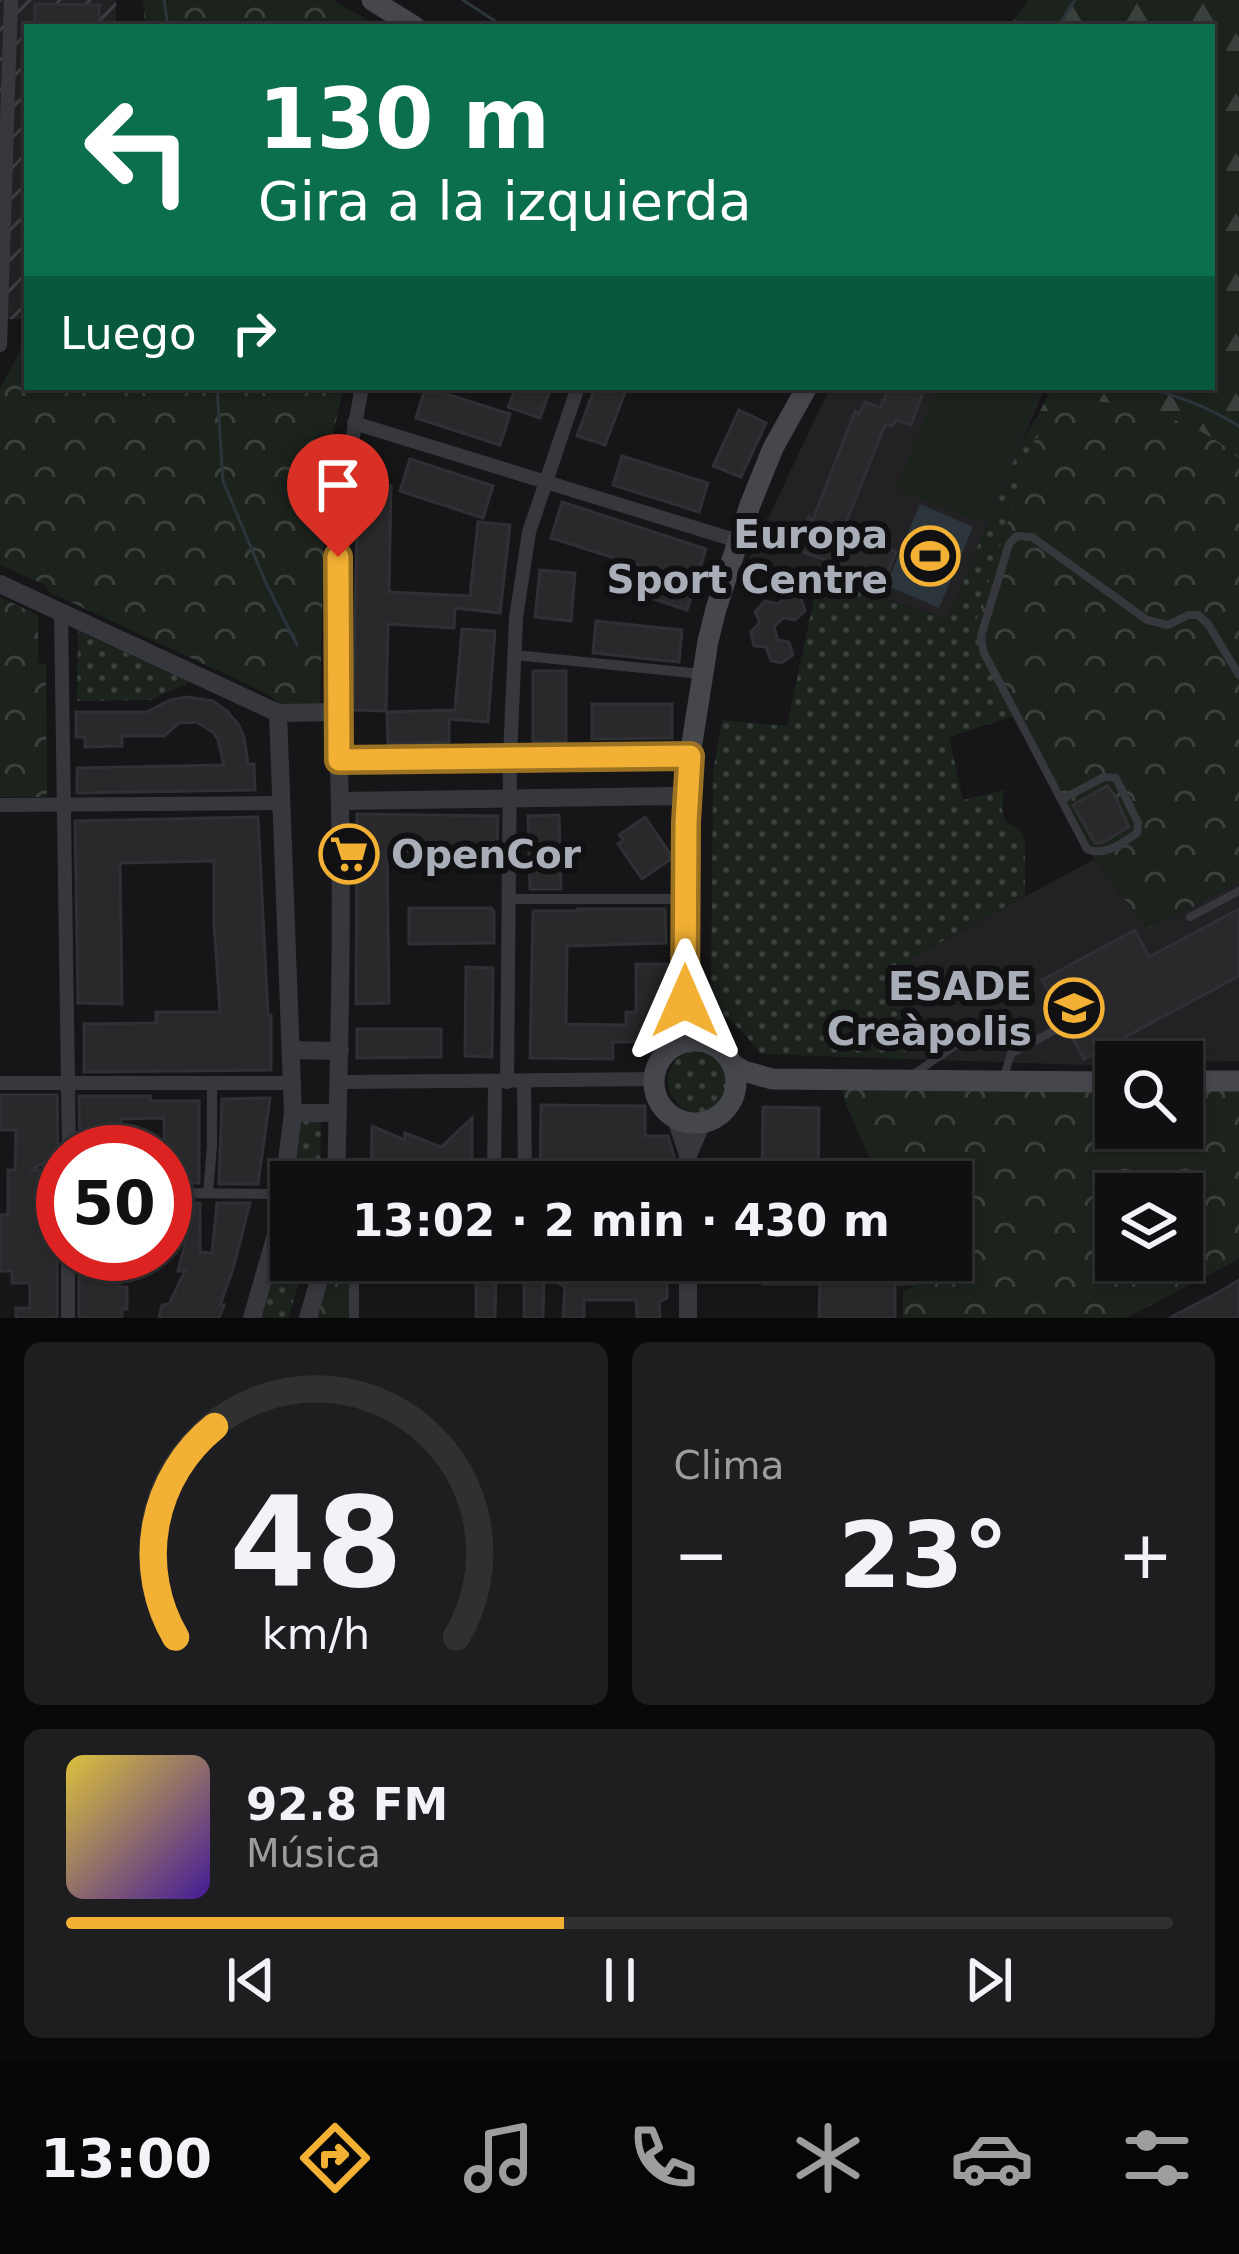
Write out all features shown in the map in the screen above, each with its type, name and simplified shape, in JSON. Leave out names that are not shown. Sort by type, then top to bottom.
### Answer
[{"type":"main road","points":[[372,0],[411,24]]},
{"type":"main road","points":[[772,1079],[733,1099],[718,1116],[702,1123],[676,1119],[662,1106],[655,1079],[672,1046],[685,1001],[686,801],[702,674],[716,609],[773,448],[805,390]]},
{"type":"main road","points":[[685,1001],[705,1041]]},
{"type":"main road","points":[[672,1046],[684,1040],[705,1041],[744,1072],[772,1079],[1095,1082]]},
{"type":"main road","points":[[733,1065],[737,1081],[733,1099]]},
{"type":"main road","points":[[1203,1081],[1239,1081]]},
{"type":"street","points":[[0,345],[11,0]]},
{"type":"street","points":[[336,1161],[338,557],[361,390]]},
{"type":"street","points":[[495,1161],[516,618],[529,532],[577,390]]},
{"type":"street","points":[[354,423],[738,541]]},
{"type":"street","points":[[0,584],[278,713],[337,712]]},
{"type":"street","points":[[61,612],[69,1125]]},
{"type":"street","points":[[514,656],[702,674]]},
{"type":"street","points":[[278,713],[293,1113],[288,1161]]},
{"type":"street","points":[[339,760],[690,756]]},
{"type":"street","points":[[340,801],[674,796],[686,801]]},
{"type":"street","points":[[0,805],[281,803]]},
{"type":"street","points":[[509,898],[685,899]]},
{"type":"street","points":[[291,1050],[340,1051]]},
{"type":"street","points":[[340,1082],[655,1079]]},
{"type":"street","points":[[208,1193],[212,1082]]},
{"type":"street","points":[[524,1082],[525,1161]]},
{"type":"street","points":[[0,1083],[292,1083]]},
{"type":"street","points":[[293,1113],[338,1113]]},
{"type":"street","points":[[676,1119],[688,1161]]},
{"type":"street","points":[[688,1155],[702,1123]]},
{"type":"street","points":[[192,1193],[270,1194]]},
{"type":"street","points":[[252,1318],[270,1255]]},
{"type":"street","points":[[68,1281],[68,1318]]},
{"type":"street","points":[[308,1318],[319,1281]]},
{"type":"street","points":[[353,1318],[354,1281]]},
{"type":"street","points":[[688,1281],[688,1318]]},
{"type":"lane","points":[[1061,800],[1104,777],[1116,778],[1138,823],[1138,833],[1114,848],[1096,853],[1087,849],[1061,800],[983,651],[981,636],[1009,544],[1017,536],[1033,537],[1147,620],[1168,625],[1198,615],[1239,675]]},
{"type":"lane","points":[[1190,917],[1239,891]]},
{"type":"lane","points":[[1002,1081],[1011,1054],[1066,1024]]},
{"type":"lane","points":[[889,1080],[924,1069],[986,1028]]},
{"type":"shaded area","points":[[0,0],[116,0],[116,24],[24,24],[24,319],[2,319],[0,345]]},
{"type":"shaded area","points":[[829,390],[1044,390],[948,618],[749,559]]},
{"type":"shaded area","name":"Europa Sport Centre","points":[[920,504],[973,527],[939,608],[886,585]]},
{"type":"shaded area","name":"ESADE Creàpolis","points":[[1094,859],[1147,929],[1239,881],[1239,1061],[1203,1062],[1203,1041],[1095,1041],[1095,1065],[905,1059],[912,958]]},
{"type":"green space","points":[[143,0],[333,0],[375,24],[145,24]]},
{"type":"green space","points":[[1029,0],[1239,0],[1239,509],[1043,443],[1036,427],[1049,390],[1215,390],[1215,24],[1010,24]]},
{"type":"green space","points":[[24,319],[24,390],[343,390],[325,484],[320,705],[282,706],[266,693],[0,565],[0,389],[21,349]]},
{"type":"green space","points":[[936,390],[1041,390],[987,520],[979,522],[896,489]]},
{"type":"green space","points":[[1084,400],[1126,406],[1186,424],[1239,458],[1239,881],[1147,929],[1087,849],[974,627],[1034,441],[1065,408]]},
{"type":"green space","points":[[1036,417],[1041,434],[1017,715],[949,737],[963,800],[1004,790],[1005,821],[1022,832],[1025,843],[1025,896],[912,958],[905,1059],[761,1054],[711,1004],[713,773],[722,720],[787,726],[818,580],[948,618]]},
{"type":"green space","points":[[0,597],[38,615],[38,663],[46,664],[47,797],[0,797]]},
{"type":"green space","points":[[78,631],[190,682],[151,700],[77,701]]},
{"type":"green space","points":[[700,1049],[723,1058],[732,1081],[723,1104],[700,1113],[677,1104],[668,1081],[677,1058]]},
{"type":"green space","points":[[839,1080],[1095,1082],[1095,1149],[1203,1149],[1203,1081],[1239,1081],[1239,1259],[1203,1278],[1203,1173],[1095,1173],[1095,1281],[1197,1281],[1126,1318],[903,1318],[903,1292],[919,1281],[972,1281],[972,1161],[871,1161]]},
{"type":"green space","points":[[300,1119],[321,1119],[320,1161],[295,1161]]},
{"type":"green space","points":[[270,1268],[270,1281],[299,1281],[288,1318],[256,1318]]},
{"type":"green space","points":[[329,1281],[349,1281],[349,1318],[317,1318]]},
{"type":"building","points":[[35,4],[99,5],[99,24],[35,24]]},
{"type":"building","points":[[433,390],[510,414],[500,445],[416,418],[424,392]]},
{"type":"building","points":[[515,390],[550,390],[540,418],[508,407]]},
{"type":"building","points":[[594,390],[626,390],[605,445],[577,436]]},
{"type":"building","points":[[888,390],[924,390],[911,425],[896,420],[893,426],[885,425],[843,530],[896,552],[883,583],[796,549],[809,517],[813,520],[855,411],[859,414],[865,402],[880,408]]},
{"type":"building","points":[[739,410],[766,423],[741,477],[713,466]]},
{"type":"building","points":[[622,456],[708,483],[699,512],[613,485]]},
{"type":"building","points":[[410,459],[493,486],[483,518],[400,491]]},
{"type":"building","points":[[358,485],[391,486],[389,592],[470,596],[478,522],[510,525],[500,613],[455,608],[454,628],[388,624],[386,711],[353,710]]},
{"type":"building","points":[[562,502],[706,549],[687,610],[654,599],[662,573],[551,538]]},
{"type":"building","points":[[540,570],[575,573],[571,621],[535,617]]},
{"type":"building","points":[[788,595],[801,598],[805,611],[795,620],[783,618],[774,627],[778,640],[789,642],[793,655],[782,663],[771,661],[766,647],[754,646],[751,632],[760,622],[755,612],[765,601],[778,604]]},
{"type":"building","points":[[596,621],[682,630],[679,662],[593,653]]},
{"type":"building","points":[[462,629],[495,631],[488,722],[449,719],[449,742],[388,744],[387,712],[455,710]]},
{"type":"building","points":[[533,671],[566,671],[566,742],[533,742]]},
{"type":"building","points":[[187,697],[213,701],[238,724],[248,764],[254,764],[255,790],[77,793],[77,768],[224,765],[213,732],[196,722],[179,723],[164,736],[122,736],[122,746],[85,747],[85,737],[76,737],[76,712],[147,712]]},
{"type":"building","points":[[592,704],[672,704],[672,738],[592,739]]},
{"type":"building","points":[[1107,786],[1129,827],[1095,843],[1073,805]]},
{"type":"building","points":[[357,814],[498,816],[497,852],[387,851],[389,1003],[356,1004]]},
{"type":"building","points":[[559,815],[561,889],[530,889],[528,816]]},
{"type":"building","points":[[258,817],[271,1070],[84,1072],[84,1024],[156,1023],[156,1012],[220,1012],[214,861],[120,863],[122,1004],[78,1003],[75,821]]},
{"type":"building","points":[[645,817],[671,859],[642,879],[618,844],[624,840],[619,835]]},
{"type":"building","points":[[409,908],[491,908],[494,943],[409,944]]},
{"type":"building","points":[[665,909],[666,943],[567,946],[566,1024],[626,1025],[626,1012],[636,1012],[636,964],[668,964],[667,1008],[660,1015],[658,1042],[613,1042],[613,1059],[530,1058],[533,911]]},
{"type":"building","points":[[1239,909],[1239,976],[1118,1041],[1095,1041],[1095,1053],[1084,1059],[1069,1032],[1074,1021],[1062,1017],[1042,980],[1135,930],[1149,957]]},
{"type":"building","points":[[466,967],[493,968],[492,1057],[465,1056]]},
{"type":"building","points":[[357,1029],[441,1029],[441,1057],[357,1058]]},
{"type":"building","points":[[0,1095],[57,1095],[58,1125],[36,1125],[36,1167],[32,1170],[36,1170],[36,1281],[57,1281],[57,1318],[16,1318],[16,1308],[30,1308],[30,1283],[12,1283],[12,1271],[0,1271],[0,1215],[8,1215],[8,1170],[15,1170],[16,1130],[0,1130]]},
{"type":"building","points":[[79,1096],[199,1101],[199,1183],[192,1183],[192,1125],[164,1125],[164,1118],[80,1125]]},
{"type":"building","points":[[270,1098],[258,1184],[219,1184],[222,1099]]},
{"type":"building","points":[[541,1105],[645,1106],[645,1136],[668,1136],[674,1156],[674,1161],[540,1161]]},
{"type":"building","points":[[763,1107],[819,1108],[818,1161],[762,1161]]},
{"type":"building","points":[[472,1118],[472,1161],[371,1161],[372,1126],[405,1140],[405,1133],[441,1147]]},
{"type":"building","points":[[200,1203],[200,1252],[212,1253],[217,1203],[250,1203],[219,1318],[159,1318],[162,1305],[169,1304],[180,1281],[192,1281],[192,1218]]},
{"type":"building","points":[[1239,1280],[1239,1318],[1169,1318],[1219,1292]]},
{"type":"building","points":[[79,1281],[119,1281],[119,1287],[127,1287],[122,1318],[79,1318]]},
{"type":"building","points":[[476,1281],[496,1281],[495,1318],[476,1318]]},
{"type":"building","points":[[524,1281],[544,1281],[543,1318],[524,1318]]},
{"type":"building","points":[[556,1281],[667,1281],[667,1298],[659,1302],[660,1318],[637,1318],[636,1300],[584,1300],[584,1318],[563,1318],[565,1287]]},
{"type":"building","points":[[914,1281],[895,1284],[895,1318],[819,1318],[820,1284],[763,1284]]},
{"type":"waterway","points":[[164,0],[168,24]]},
{"type":"waterway","points":[[463,0],[499,24]]},
{"type":"waterway","points":[[1060,24],[1075,0]]},
{"type":"waterway","points":[[217,390],[223,481],[297,645]]},
{"type":"waterway","points":[[1154,390],[1192,402],[1239,426]]},
{"type":"place","name":"Europa Sport Centre","points":[[930,556]]},
{"type":"place","name":"OpenCor","points":[[349,854]]},
{"type":"place","name":"ESADE Creàpolis","points":[[1074,1008]]},
{"type":"route","points":[[338,557],[339,760],[690,756],[685,1001]]}]
